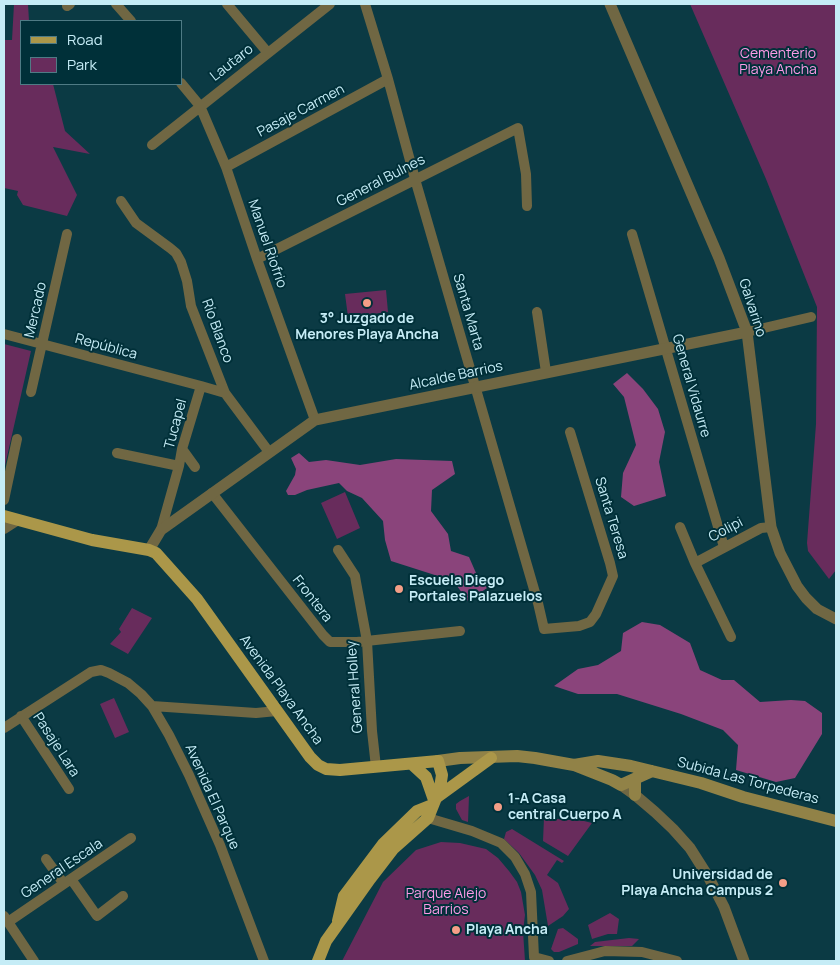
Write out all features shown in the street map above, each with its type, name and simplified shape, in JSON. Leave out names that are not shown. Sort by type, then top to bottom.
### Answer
[{"type":"main road","points":[[4,516],[92,540],[149,550]]},
{"type":"main road","name":"Avenida Playa Ancha","points":[[149,550],[156,553],[197,599],[310,757],[326,770],[412,765],[460,758],[526,757],[574,765]]},
{"type":"main road","points":[[338,924],[344,896],[383,844],[417,811],[433,802],[456,782],[491,758]]},
{"type":"main road","name":"Subida Las Torpederas","points":[[574,765],[598,761],[632,766],[836,821]]},
{"type":"main road","points":[[318,961],[326,941],[393,849],[428,818],[440,788],[442,775],[438,762]]},
{"type":"main road","points":[[412,765],[426,777],[433,802]]},
{"type":"main road","points":[[574,765],[616,782],[635,780],[652,771]]},
{"type":"main road","points":[[616,782],[632,766]]},
{"type":"main road","points":[[635,780],[635,794]]},
{"type":"street","points":[[116,4],[130,20]]},
{"type":"street","points":[[227,4],[268,52]]},
{"type":"street","name":"Lautaro","points":[[152,146],[330,4]]},
{"type":"street","name":"Santa Marta","points":[[365,4],[538,602],[544,629]]},
{"type":"street","name":"Galvarino","points":[[610,4],[719,258],[747,332],[772,527],[780,553],[797,586],[806,598],[817,609],[836,619]]},
{"type":"street","name":"Pasaje Carmen","points":[[226,167],[388,79]]},
{"type":"street","name":"Manuel Riofrio","points":[[182,84],[200,106],[226,167],[315,420]]},
{"type":"street","name":"General Bulnes","points":[[257,259],[518,128],[526,174],[527,206]]},
{"type":"street","name":"Río Blanco","points":[[121,201],[136,223],[170,248],[181,262],[187,281],[191,306],[225,393],[269,452]]},
{"type":"street","name":"Mercado","points":[[31,392],[67,234]]},
{"type":"street","name":"General Vidaurre","points":[[632,234],[724,547]]},
{"type":"street","points":[[537,312],[546,372]]},
{"type":"street","name":"Alcalde Barrios","points":[[149,550],[161,530],[315,420],[747,332],[811,317]]},
{"type":"street","name":"República","points":[[4,334],[201,386]]},
{"type":"street","name":"Tucapel","points":[[161,530],[201,386],[225,393]]},
{"type":"street","name":"Santa Teresa","points":[[544,629],[579,626],[590,622],[596,614],[612,576],[610,563],[570,432]]},
{"type":"street","points":[[4,500],[17,439]]},
{"type":"street","points":[[182,449],[195,468]]},
{"type":"street","name":"Tucapel","points":[[117,453],[179,466]]},
{"type":"street","name":"Frontera","points":[[212,492],[326,639],[334,643],[460,631]]},
{"type":"street","points":[[4,530],[18,520]]},
{"type":"street","points":[[680,527],[730,637]]},
{"type":"street","name":"Colipi","points":[[695,563],[761,528],[772,527]]},
{"type":"street","name":"General Holley","points":[[338,550],[355,576],[366,641],[376,767]]},
{"type":"street","name":"Avenida El Parque","points":[[21,716],[88,674],[101,670],[119,677],[128,683],[152,706],[189,775],[220,845],[264,961]]},
{"type":"street","points":[[152,706],[256,713],[277,711]]},
{"type":"street","points":[[4,727],[21,716]]},
{"type":"street","name":"Pasaje Lara","points":[[21,716],[69,789]]},
{"type":"street","points":[[616,782],[635,794],[673,829],[690,848],[724,907],[744,961]]},
{"type":"street","points":[[428,818],[472,831],[501,843],[516,857],[525,874],[531,892],[534,957],[549,961]]},
{"type":"street","name":"General Escala","points":[[6,919],[131,838]]},
{"type":"street","points":[[46,859],[97,916],[123,896]]},
{"type":"street","points":[[6,919],[34,961]]},
{"type":"street","points":[[568,961],[605,951],[642,952],[677,961]]},
{"type":"green space","points":[[14,4],[28,4],[29,20],[20,20],[20,85],[53,85],[65,131],[90,154],[53,147],[77,195],[67,216],[23,205],[17,195],[18,191],[4,188],[4,40],[12,40]]},
{"type":"green space","name":"Cementerio Playa Ancha","points":[[690,4],[836,4],[836,570],[829,579],[808,551],[807,543],[816,424],[817,307],[766,179]]},
{"type":"green space","name":"3° Juzgado de Menores Playa Ancha","points":[[386,290],[388,312],[348,317],[345,294]]},
{"type":"green space","points":[[4,344],[31,351],[4,470]]},
{"type":"green space","points":[[345,492],[360,528],[337,539],[321,503]]},
{"type":"green space","points":[[132,608],[152,618],[128,654],[110,644],[121,632],[119,629]]},
{"type":"green space","points":[[114,698],[129,732],[115,738],[100,704]]},
{"type":"green space","points":[[469,796],[468,822],[462,820],[456,809],[456,804]]},
{"type":"green space","points":[[544,818],[592,823],[568,856],[543,841]]},
{"type":"green space","points":[[512,829],[564,861],[562,863],[557,860],[547,875],[558,883],[569,909],[563,916],[548,926],[542,890],[535,875],[519,853],[504,839],[506,832]]},
{"type":"green space","name":"Parque Alejo Barrios","points":[[441,842],[460,843],[486,849],[498,858],[517,882],[521,892],[525,915],[523,931],[525,961],[342,961],[383,882],[416,850]]},
{"type":"green space","points":[[610,913],[619,919],[617,934],[608,934],[592,939],[588,925]]},
{"type":"green space","points":[[563,928],[578,939],[578,944],[559,952],[554,952],[551,949],[558,929]]},
{"type":"green space","points":[[629,938],[639,939],[632,946],[590,946],[595,942]]},
{"type":"shaded area","points":[[627,373],[643,389],[658,409],[665,432],[659,462],[666,496],[634,506],[621,497],[623,473],[636,445],[624,397],[613,384]]},
{"type":"shaded area","points":[[299,453],[309,462],[326,460],[360,465],[396,459],[452,461],[455,474],[432,490],[431,511],[448,534],[451,551],[469,557],[476,573],[487,588],[468,601],[457,586],[441,577],[391,561],[385,540],[383,521],[362,498],[347,491],[339,483],[307,490],[295,495],[288,495],[286,491],[295,475],[296,469],[291,458]]},
{"type":"shaded area","points":[[642,622],[660,625],[690,643],[700,670],[722,680],[734,680],[760,702],[805,701],[822,713],[822,734],[795,778],[776,782],[736,770],[738,745],[723,730],[681,714],[617,694],[578,694],[554,686],[578,669],[598,665],[621,651],[623,633]]},
{"type":"place","name":"3° Juzgado de Menores Playa Ancha","points":[[367,303]]},
{"type":"place","name":"Escuela Diego Portales Palazuelos","points":[[399,589]]},
{"type":"place","name":"1-A Casa central Cuerpo A","points":[[498,807]]},
{"type":"place","name":"Universidad de Playa Ancha Campus 2","points":[[783,883]]},
{"type":"place","name":"Playa Ancha","points":[[456,930]]}]
